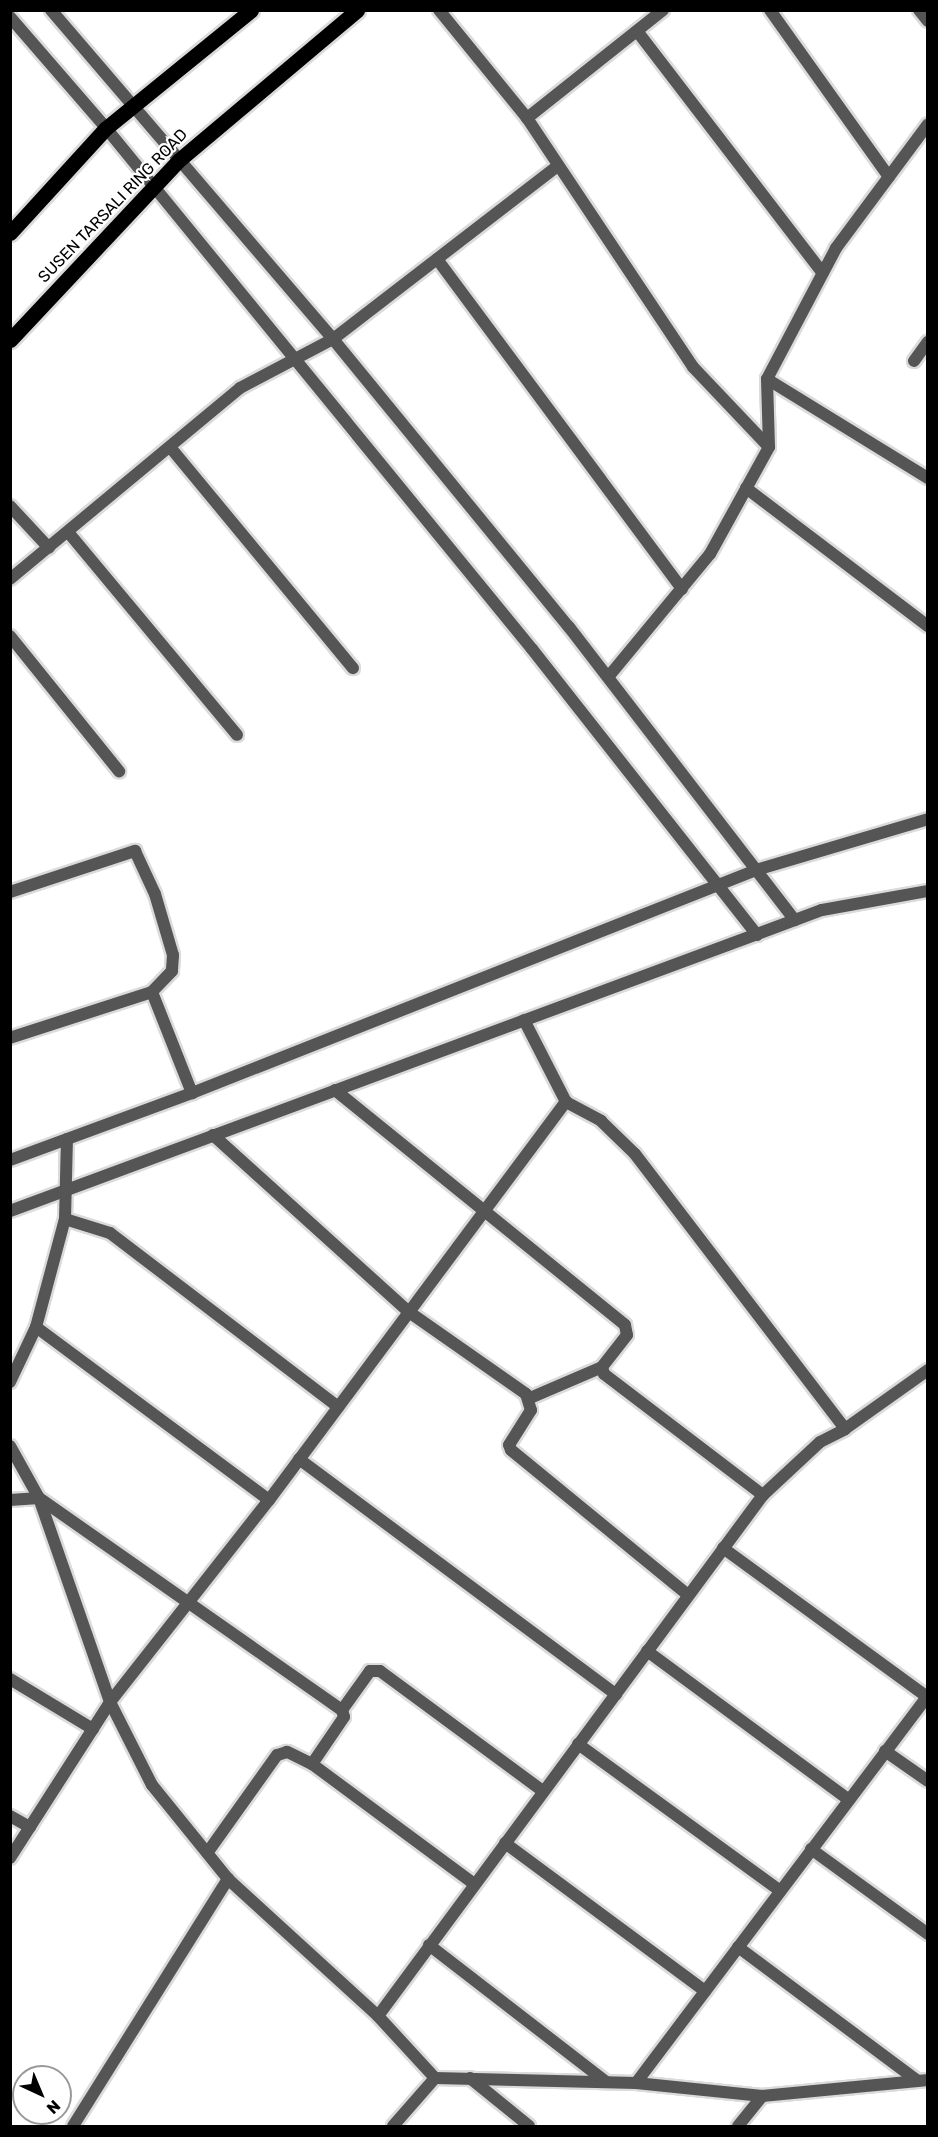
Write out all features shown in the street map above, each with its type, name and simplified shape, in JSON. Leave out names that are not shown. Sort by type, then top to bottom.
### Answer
[{"type":"main road","points":[[10,233],[106,128],[251,10]]},
{"type":"main road","name":"SUSEN TARSALI RING ROAD","points":[[10,340],[179,160],[357,10]]},
{"type":"street","points":[[51,10],[333,339],[609,676],[795,920]]},
{"type":"street","points":[[439,10],[526,118],[693,367],[770,447]]},
{"type":"street","points":[[526,118],[663,10]]},
{"type":"street","points":[[770,10],[889,177]]},
{"type":"street","points":[[919,10],[927,21]]},
{"type":"street","points":[[10,17],[106,128],[532,649],[757,934]]},
{"type":"street","points":[[637,31],[823,273]]},
{"type":"street","points":[[609,676],[710,554],[770,447],[767,379],[823,273],[927,124]]},
{"type":"street","points":[[10,579],[240,388],[296,361],[333,339],[558,166]]},
{"type":"street","points":[[437,259],[682,589]]},
{"type":"street","points":[[914,361],[927,342]]},
{"type":"street","points":[[767,379],[927,478]]},
{"type":"street","points":[[170,447],[353,668]]},
{"type":"street","points":[[746,488],[927,626]]},
{"type":"street","points":[[10,506],[49,548]]},
{"type":"street","points":[[68,532],[237,735]]},
{"type":"street","points":[[10,636],[119,771]]},
{"type":"street","points":[[10,1160],[192,1093],[756,870],[927,819]]},
{"type":"street","points":[[10,892],[135,851],[155,894],[173,956],[172,971],[152,992],[10,1038]]},
{"type":"street","points":[[10,1211],[822,910],[927,891]]},
{"type":"street","points":[[152,992],[192,1093]]},
{"type":"street","points":[[524,1020],[566,1102],[601,1121],[635,1154],[844,1429]]},
{"type":"street","points":[[335,1090],[624,1325],[627,1335],[602,1367],[530,1398]]},
{"type":"street","points":[[10,1858],[110,1702],[270,1500],[566,1102]]},
{"type":"street","points":[[213,1136],[409,1312],[530,1398],[531,1410],[509,1445],[511,1450],[688,1595]]},
{"type":"street","points":[[10,1382],[36,1327],[65,1220],[69,1190],[67,1139]]},
{"type":"street","points":[[65,1220],[110,1233],[338,1407]]},
{"type":"street","points":[[36,1327],[270,1500]]},
{"type":"street","points":[[602,1367],[604,1374],[763,1495]]},
{"type":"street","points":[[378,2016],[763,1495],[820,1442],[844,1429],[927,1370]]},
{"type":"street","points":[[10,1446],[39,1498],[110,1702],[152,1785],[228,1879],[378,2016],[435,2078],[636,2083],[762,2096],[922,2080]]},
{"type":"street","points":[[299,1459],[616,1694]]},
{"type":"street","points":[[10,1500],[39,1498],[342,1710],[344,1717],[312,1764]]},
{"type":"street","points":[[636,2083],[927,1696],[723,1548]]},
{"type":"street","points":[[647,1651],[849,1800]]},
{"type":"street","points":[[342,1710],[370,1671],[380,1671],[543,1791]]},
{"type":"street","points":[[10,1680],[93,1729]]},
{"type":"street","points":[[578,1744],[780,1891]]},
{"type":"street","points":[[885,1751],[927,1781]]},
{"type":"street","points":[[207,1853],[277,1755],[287,1752],[312,1764],[474,1884]]},
{"type":"street","points":[[10,1816],[30,1827]]},
{"type":"street","points":[[505,1843],[705,1991]]},
{"type":"street","points":[[812,1849],[927,1934]]},
{"type":"street","points":[[73,2127],[228,1879]]},
{"type":"street","points":[[429,1945],[606,2082]]},
{"type":"street","points":[[738,1947],[922,2080]]},
{"type":"street","points":[[393,2127],[435,2078]]},
{"type":"street","points":[[470,2078],[529,2127]]},
{"type":"street","points":[[738,2127],[762,2096]]}]
